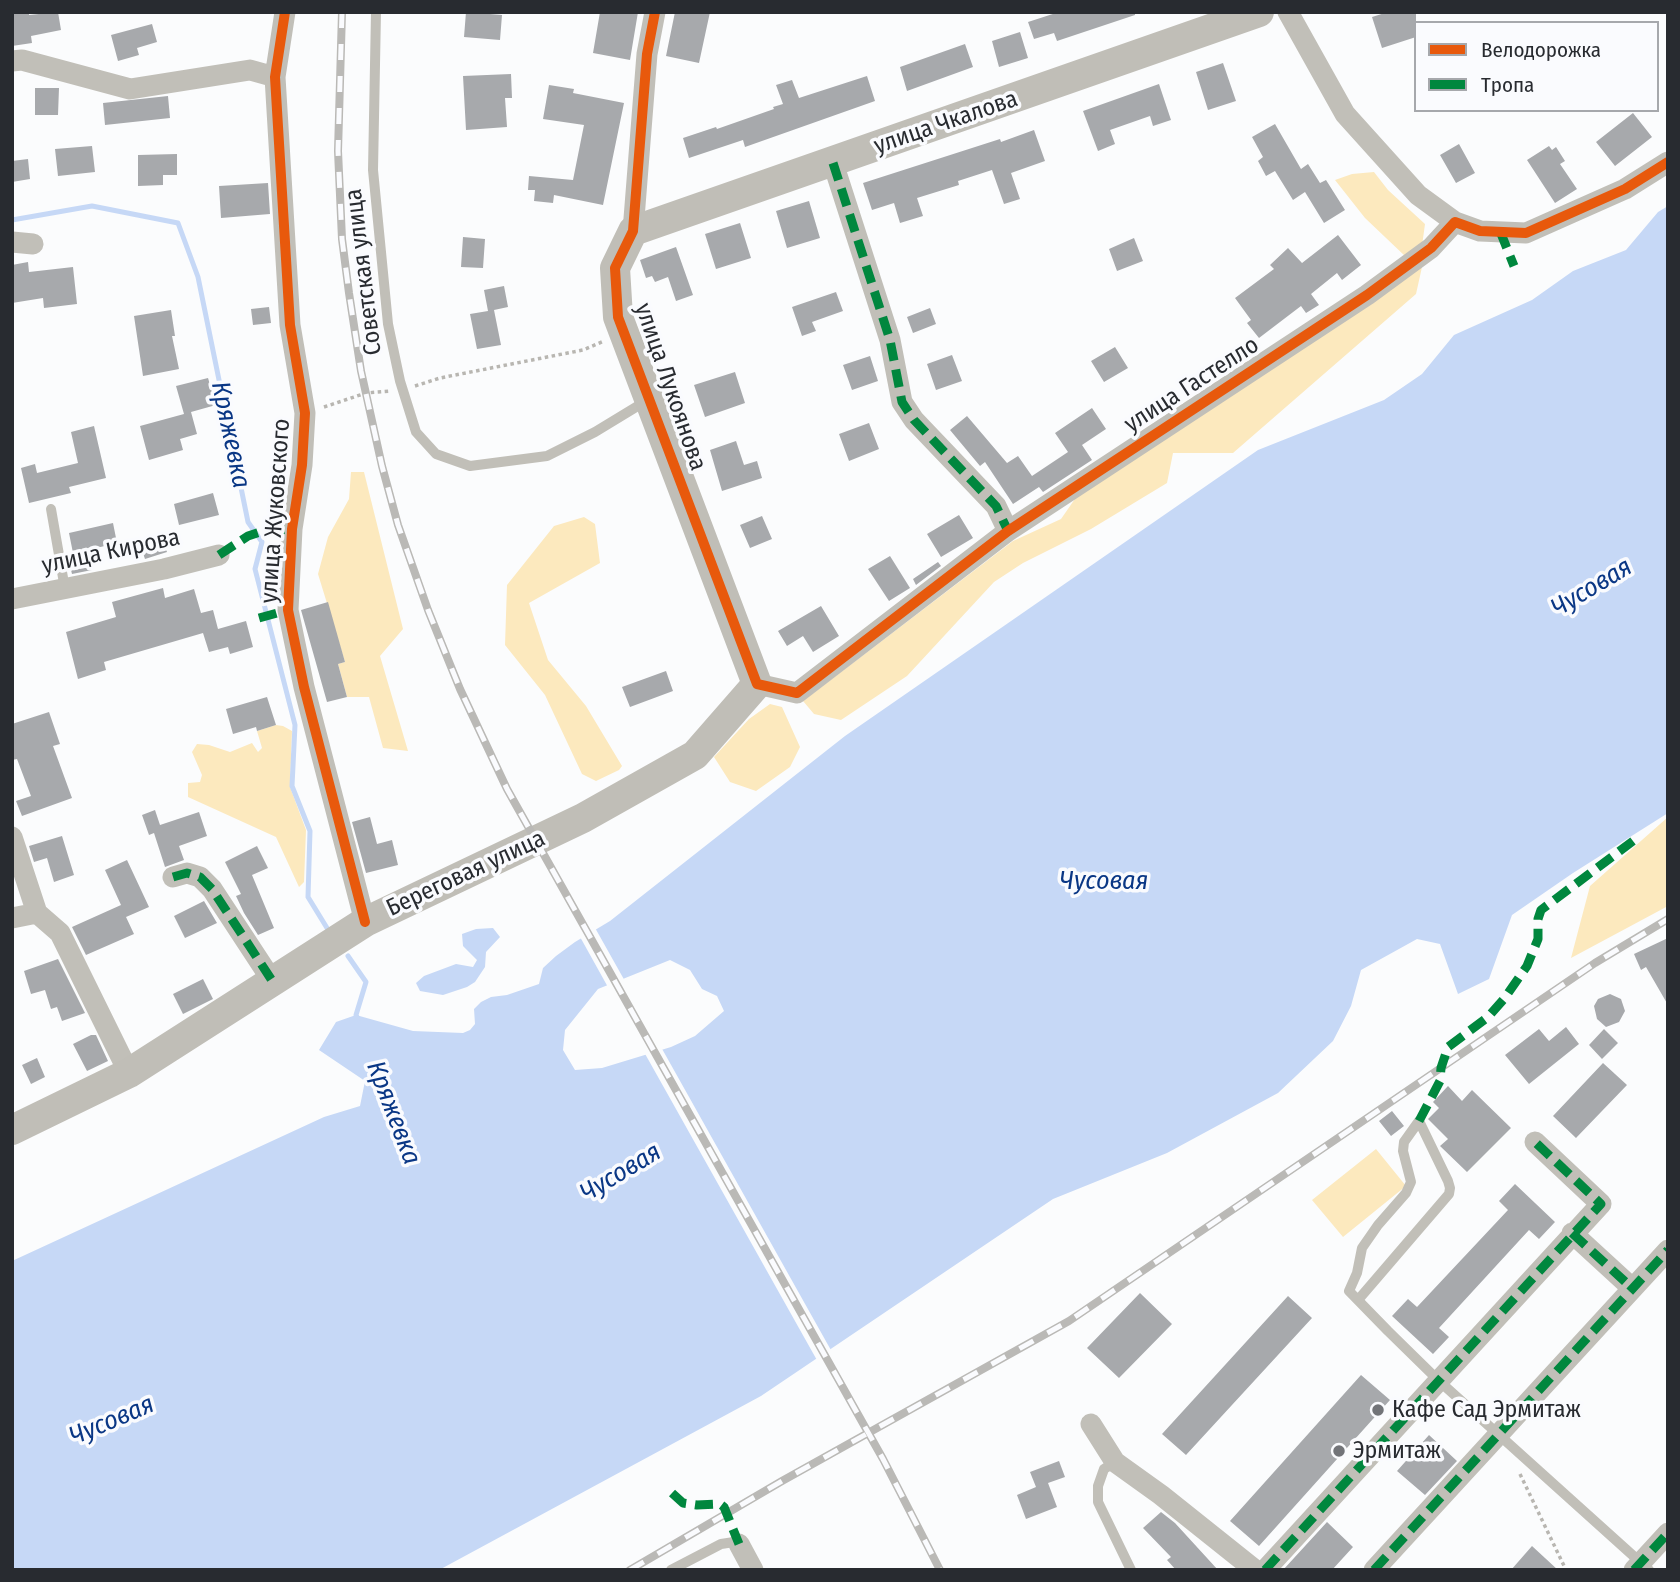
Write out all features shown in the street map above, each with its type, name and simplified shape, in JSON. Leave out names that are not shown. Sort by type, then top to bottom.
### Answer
[{"type":"street","name":"улица Жуковского","points":[[285,12],[275,77],[290,325],[305,413],[302,465],[292,529],[288,610],[304,687],[365,922]]},
{"type":"street","name":"улица Лукоянова","points":[[655,12],[647,54],[633,231],[615,268],[618,317],[757,684]]},
{"type":"street","name":"улица Чкалова","points":[[633,231],[1259,12]]},
{"type":"street","points":[[1288,12],[1345,114],[1418,195],[1455,222],[1480,230],[1527,233],[1625,189],[1668,162]]},
{"type":"street","points":[[12,61],[22,60],[130,89],[250,70],[275,77]]},
{"type":"street","points":[[833,163],[890,340],[902,402],[914,420],[996,506],[1008,531]]},
{"type":"street","name":"улица Гастелло","points":[[757,684],[797,693],[1008,531],[1367,295],[1431,248],[1455,222]]},
{"type":"street","name":"улица Кирова","points":[[12,599],[164,569],[219,555]]},
{"type":"street","name":"Береговая улица","points":[[12,1130],[129,1073],[365,922],[583,818],[695,755],[757,684]]},
{"type":"street","points":[[12,837],[37,913],[60,933],[129,1073]]},
{"type":"street","points":[[173,877],[187,873],[200,877],[212,889],[273,982]]},
{"type":"street","points":[[12,918],[37,913]]},
{"type":"street","points":[[1091,1424],[1115,1462],[1255,1569],[1438,1380],[1601,1204],[1535,1142]]},
{"type":"street","points":[[1573,1233],[1632,1288]]},
{"type":"street","points":[[1374,1570],[1668,1250]]},
{"type":"street","points":[[1642,1567],[1668,1533]]},
{"type":"street","points":[[739,1544],[753,1570]]},
{"type":"lane","name":"Советская улица","points":[[376,12],[373,170],[387,324],[402,390],[416,432],[436,454],[470,466],[547,456],[595,432],[649,399]]},
{"type":"lane","points":[[51,509],[65,589]]},
{"type":"lane","points":[[1358,1300],[1448,1194],[1448,1181],[1419,1121],[1404,1142],[1403,1151],[1411,1182],[1406,1193],[1362,1248],[1357,1273],[1349,1291],[1358,1300],[1438,1380],[1642,1567]]},
{"type":"lane","points":[[1115,1462],[1104,1469],[1098,1486],[1098,1502],[1131,1570]]},
{"type":"lane","points":[[671,1570],[721,1544],[739,1544]]},
{"type":"path","points":[[305,413],[366,393],[402,390],[440,378],[583,350],[624,332]]},
{"type":"path","points":[[1518,1470],[1566,1570]]},
{"type":"shaded area","points":[[1374,172],[1388,190],[1425,224],[1422,246],[1406,257],[1365,218],[1335,180],[1352,174]]},
{"type":"shaded area","points":[[1422,267],[1416,294],[1233,453],[1173,453],[1167,483],[1091,529],[1023,563],[994,582],[907,676],[841,720],[814,714],[803,701],[1013,541],[1061,519],[1077,496]]},
{"type":"shaded area","points":[[351,472],[364,472],[403,629],[380,656],[408,751],[383,748],[369,697],[347,697],[338,664],[345,662],[318,574],[328,537],[349,499]]},
{"type":"shaded area","points":[[584,517],[595,524],[600,563],[529,603],[548,660],[586,706],[622,766],[596,781],[582,774],[545,695],[505,645],[507,585],[554,526]]},
{"type":"shaded area","points":[[770,704],[782,707],[800,747],[790,767],[756,791],[730,782],[714,757],[749,719]]},
{"type":"shaded area","points":[[276,725],[292,731],[290,787],[306,830],[304,882],[299,887],[276,837],[188,797],[188,783],[200,782],[202,775],[192,752],[197,744],[230,752],[252,743],[258,752],[262,748],[257,731]]},
{"type":"shaded area","points":[[1668,817],[1668,906],[1571,958],[1590,886]]},
{"type":"shaded area","points":[[1376,1149],[1406,1186],[1343,1237],[1312,1200]]},
{"type":"water","name":"Чусовая","points":[[1668,206],[1668,813],[1512,915],[1489,979],[1458,994],[1440,944],[1417,939],[1361,970],[1351,1006],[1333,1041],[1278,1093],[1167,1153],[1053,1199],[761,1396],[439,1570],[12,1570],[12,1261],[324,1117],[360,1106],[365,1081],[319,1050],[336,1022],[356,1015],[413,1031],[463,1033],[470,1030],[475,1024],[474,1009],[481,1002],[539,984],[543,968],[556,956],[610,921],[845,736],[1258,450],[1384,400],[1422,374],[1454,335],[1532,300],[1573,271],[1626,250],[1658,212]],"holes":[[[670,960],[690,970],[702,989],[717,996],[724,1011],[695,1036],[671,1047],[602,1068],[575,1070],[563,1050],[565,1030],[598,989]]]},
{"type":"water","points":[[493,928],[500,937],[486,952],[485,967],[475,982],[443,995],[420,991],[416,983],[424,976],[456,964],[473,967],[477,960],[463,946],[462,934],[476,929]]},
{"type":"pier","points":[[594,926],[626,983],[609,989],[579,935]]},
{"type":"pier","points":[[661,1047],[832,1352],[818,1362],[644,1052]]},
{"type":"building","points":[[12,12],[29,12],[29,15],[58,12],[61,30],[31,36],[32,43],[12,46]]},
{"type":"building","points":[[466,12],[502,15],[500,40],[464,37]]},
{"type":"building","points":[[600,12],[638,12],[630,60],[593,53]]},
{"type":"building","points":[[675,12],[710,12],[699,63],[666,56]]},
{"type":"building","points":[[1059,12],[1135,12],[1135,15],[1057,41],[1054,33],[1034,39],[1028,22]]},
{"type":"building","points":[[1388,12],[1416,12],[1414,38],[1382,48],[1372,17]]},
{"type":"building","points":[[152,24],[157,42],[137,48],[139,55],[118,61],[111,35]]},
{"type":"building","points":[[1020,32],[1028,58],[999,67],[992,41]]},
{"type":"building","points":[[965,44],[973,67],[907,91],[900,67]]},
{"type":"building","points":[[1223,63],[1236,101],[1208,110],[1196,72]]},
{"type":"building","points":[[511,74],[512,98],[505,98],[507,127],[466,130],[463,76]]},
{"type":"building","points":[[867,76],[875,101],[745,147],[743,140],[689,158],[683,138],[716,127],[717,129],[783,104],[776,85],[792,80],[799,98]]},
{"type":"building","points":[[1159,84],[1171,120],[1153,126],[1150,116],[1110,130],[1115,144],[1098,151],[1083,111]]},
{"type":"building","points":[[549,85],[574,89],[573,93],[624,103],[603,205],[554,195],[553,203],[534,201],[535,190],[528,190],[529,176],[573,180],[584,125],[543,119]]},
{"type":"building","points":[[35,88],[59,88],[58,115],[35,115]]},
{"type":"building","points":[[168,96],[170,118],[105,125],[103,103]]},
{"type":"building","points":[[1633,113],[1652,137],[1615,166],[1596,142]]},
{"type":"building","points":[[1275,124],[1301,169],[1308,164],[1320,183],[1326,180],[1345,210],[1324,223],[1305,192],[1293,200],[1275,171],[1266,176],[1258,161],[1263,157],[1252,137]]},
{"type":"building","points":[[1034,130],[1045,161],[1011,173],[1020,199],[1004,204],[992,170],[958,181],[959,185],[917,198],[923,216],[900,223],[894,203],[872,210],[863,183]]},
{"type":"building","points":[[1459,144],[1475,173],[1456,183],[1440,155]]},
{"type":"building","points":[[92,146],[95,172],[58,176],[55,149]]},
{"type":"building","points":[[1549,146],[1552,150],[1556,147],[1565,161],[1560,164],[1577,189],[1555,203],[1527,160]]},
{"type":"building","points":[[177,154],[177,175],[163,175],[163,185],[138,186],[138,155]]},
{"type":"building","points":[[28,159],[30,179],[12,182],[12,161]]},
{"type":"building","points":[[268,183],[270,214],[221,218],[219,186]]},
{"type":"building","points":[[809,201],[820,238],[787,248],[776,211]]},
{"type":"building","points":[[740,223],[751,258],[716,269],[705,234]]},
{"type":"building","points":[[1338,235],[1361,265],[1342,280],[1337,273],[1311,294],[1319,305],[1306,313],[1301,306],[1259,338],[1247,323],[1251,320],[1235,298],[1274,269],[1270,265],[1288,248],[1302,263]]},
{"type":"building","points":[[463,237],[485,239],[483,268],[461,267]]},
{"type":"building","points":[[1134,238],[1143,261],[1117,271],[1109,249]]},
{"type":"building","points":[[676,247],[693,295],[676,301],[668,277],[655,282],[652,276],[646,278],[640,260]]},
{"type":"building","points":[[28,262],[29,272],[73,267],[77,304],[44,308],[43,298],[12,303],[12,265]]},
{"type":"building","points":[[504,286],[508,307],[494,310],[501,345],[477,349],[470,314],[488,311],[484,290]]},
{"type":"building","points":[[836,292],[843,311],[812,322],[816,331],[802,336],[792,307]]},
{"type":"building","points":[[269,307],[271,323],[253,325],[251,309]]},
{"type":"building","points":[[930,308],[936,324],[913,333],[907,317]]},
{"type":"building","points":[[171,310],[175,336],[172,336],[179,369],[143,376],[134,316]]},
{"type":"building","points":[[1115,347],[1128,368],[1104,382],[1091,361]]},
{"type":"building","points":[[952,355],[962,381],[936,390],[927,364]]},
{"type":"building","points":[[870,356],[878,381],[852,390],[843,365]]},
{"type":"building","points":[[735,372],[745,403],[705,417],[694,385]]},
{"type":"building","points":[[208,378],[216,405],[191,412],[197,434],[180,439],[183,450],[149,460],[140,426],[184,414],[176,386]]},
{"type":"building","points":[[1092,408],[1106,429],[1082,445],[1092,460],[1043,492],[1039,487],[1013,504],[985,462],[980,466],[950,430],[967,416],[1007,463],[1018,456],[1032,476],[1068,452],[1055,433]]},
{"type":"building","points":[[869,423],[879,449],[849,461],[839,434]]},
{"type":"building","points":[[94,426],[106,478],[69,487],[71,493],[29,503],[21,468],[35,464],[37,473],[78,463],[71,432]]},
{"type":"building","points":[[736,441],[744,465],[757,461],[762,478],[722,491],[710,450]]},
{"type":"building","points":[[213,493],[219,515],[179,525],[174,504]]},
{"type":"building","points":[[959,515],[973,538],[941,557],[927,534]]},
{"type":"building","points":[[762,516],[772,539],[750,548],[740,525]]},
{"type":"building","points":[[113,523],[117,543],[88,550],[92,570],[72,574],[67,554],[73,553],[69,533]]},
{"type":"building","points":[[161,535],[167,552],[145,559],[139,542]]},
{"type":"building","points":[[890,556],[910,588],[889,601],[868,569]]},
{"type":"building","points":[[938,562],[941,566],[916,585],[913,579]]},
{"type":"building","points":[[163,588],[165,598],[194,589],[201,613],[213,610],[218,629],[246,621],[253,647],[230,654],[228,647],[209,652],[203,633],[104,662],[106,670],[78,679],[66,632],[116,617],[112,602]]},
{"type":"building","points":[[328,602],[345,662],[338,664],[347,697],[327,702],[301,610]]},
{"type":"building","points":[[821,606],[839,636],[813,652],[803,636],[787,646],[778,631]]},
{"type":"building","points":[[666,671],[673,691],[630,707],[622,687]]},
{"type":"building","points":[[267,697],[276,725],[257,731],[256,727],[233,734],[226,709]]},
{"type":"building","points":[[49,712],[60,744],[53,746],[72,798],[22,816],[16,801],[31,796],[17,759],[12,760],[12,724]]},
{"type":"building","points":[[155,810],[160,825],[199,812],[207,836],[179,846],[184,860],[165,867],[154,833],[149,835],[142,815]]},
{"type":"building","points":[[370,817],[377,844],[392,840],[398,865],[366,873],[352,822]]},
{"type":"building","points":[[62,836],[74,875],[54,882],[47,858],[34,862],[29,846]]},
{"type":"building","points":[[257,846],[268,868],[252,875],[274,928],[258,935],[236,896],[241,894],[225,862]]},
{"type":"building","points":[[127,860],[149,907],[126,917],[134,934],[86,955],[72,927],[121,905],[105,870]]},
{"type":"building","points":[[204,901],[217,923],[185,938],[174,916]]},
{"type":"building","points":[[1668,938],[1668,1005],[1646,967],[1641,970],[1634,954]]},
{"type":"building","points":[[58,959],[85,1013],[62,1021],[57,1007],[51,1009],[45,990],[31,994],[24,971]]},
{"type":"building","points":[[203,979],[213,999],[183,1014],[173,994]]},
{"type":"building","points":[[1610,994],[1621,999],[1625,1011],[1619,1022],[1606,1027],[1597,1019],[1594,1006],[1598,999]]},
{"type":"building","points":[[1566,1027],[1579,1044],[1529,1084],[1505,1055],[1539,1029],[1549,1041]]},
{"type":"building","points":[[1604,1029],[1618,1043],[1602,1059],[1589,1045]]},
{"type":"building","points":[[96,1035],[108,1061],[87,1071],[73,1044]]},
{"type":"building","points":[[37,1058],[45,1077],[31,1084],[22,1065]]},
{"type":"building","points":[[1603,1063],[1627,1085],[1576,1138],[1553,1116]]},
{"type":"building","points":[[1448,1086],[1462,1101],[1472,1090],[1511,1128],[1467,1172],[1440,1146],[1448,1139],[1428,1119],[1439,1108],[1433,1102]]},
{"type":"building","points":[[1392,1111],[1404,1126],[1391,1136],[1379,1121]]},
{"type":"building","points":[[1515,1184],[1555,1222],[1539,1239],[1529,1230],[1439,1328],[1449,1337],[1433,1354],[1392,1316],[1408,1299],[1417,1307],[1508,1210],[1499,1201]]},
{"type":"building","points":[[1140,1293],[1172,1324],[1119,1378],[1087,1348]]},
{"type":"building","points":[[1288,1296],[1312,1318],[1186,1455],[1162,1434]]},
{"type":"building","points":[[1361,1375],[1390,1400],[1259,1546],[1230,1521]]},
{"type":"building","points":[[1429,1435],[1457,1461],[1425,1495],[1397,1471]]},
{"type":"building","points":[[1059,1461],[1065,1477],[1048,1483],[1057,1507],[1026,1519],[1017,1495],[1036,1487],[1030,1472]]},
{"type":"building","points":[[1161,1512],[1175,1523],[1218,1570],[1176,1570],[1167,1560],[1171,1557],[1143,1528]]},
{"type":"building","points":[[1327,1522],[1353,1547],[1332,1570],[1283,1570]]},
{"type":"building","points":[[1532,1546],[1558,1570],[1511,1570]]},
{"type":"waterway","name":"Кряжевка","points":[[12,220],[92,206],[178,223],[198,277],[248,522],[262,542],[255,569],[295,725],[292,786],[310,831],[308,897],[327,928]]},
{"type":"waterway","name":"Кряжевка","points":[[348,956],[366,982],[356,1015],[358,1019]]},
{"type":"railway","points":[[342,12],[338,151],[342,239],[349,293],[361,371],[382,466],[398,525],[428,610],[460,689],[507,789],[883,1459],[940,1570]]},
{"type":"railway","points":[[630,1570],[782,1481],[1069,1321],[1595,963],[1668,919]]},
{"type":"marked path","points":[[833,163],[890,340],[902,402],[914,420],[996,506],[1008,531]]},
{"type":"marked path","points":[[1500,231],[1514,266]]},
{"type":"marked path","points":[[219,555],[248,536],[263,531],[292,529]]},
{"type":"marked path","points":[[259,618],[288,610]]},
{"type":"marked path","points":[[1419,1121],[1440,1081],[1448,1047],[1488,1017],[1527,966],[1538,939],[1541,910],[1633,841]]},
{"type":"marked path","points":[[173,877],[187,873],[200,877],[212,889],[273,982]]},
{"type":"marked path","points":[[1265,1570],[1601,1204],[1535,1142]]},
{"type":"marked path","points":[[1572,1233],[1632,1288]]},
{"type":"marked path","points":[[1374,1570],[1668,1250]]},
{"type":"marked path","points":[[672,1493],[683,1503],[720,1504],[724,1507],[739,1544]]},
{"type":"marked path","points":[[1634,1570],[1668,1533]]},
{"type":"cycle path","points":[[285,12],[275,77],[290,325],[305,413],[302,465],[292,529],[288,610],[304,687],[365,922]]},
{"type":"cycle path","points":[[655,12],[647,54],[633,231],[615,268],[618,317],[757,684],[797,693],[1008,531],[1367,295],[1431,248],[1455,222],[1480,231],[1526,233],[1625,189],[1668,162]]},
{"type":"place","name":"Кафе Сад Эрмитаж","points":[[1378,1410]]},
{"type":"place","name":"Эрмитаж","points":[[1339,1451]]}]
